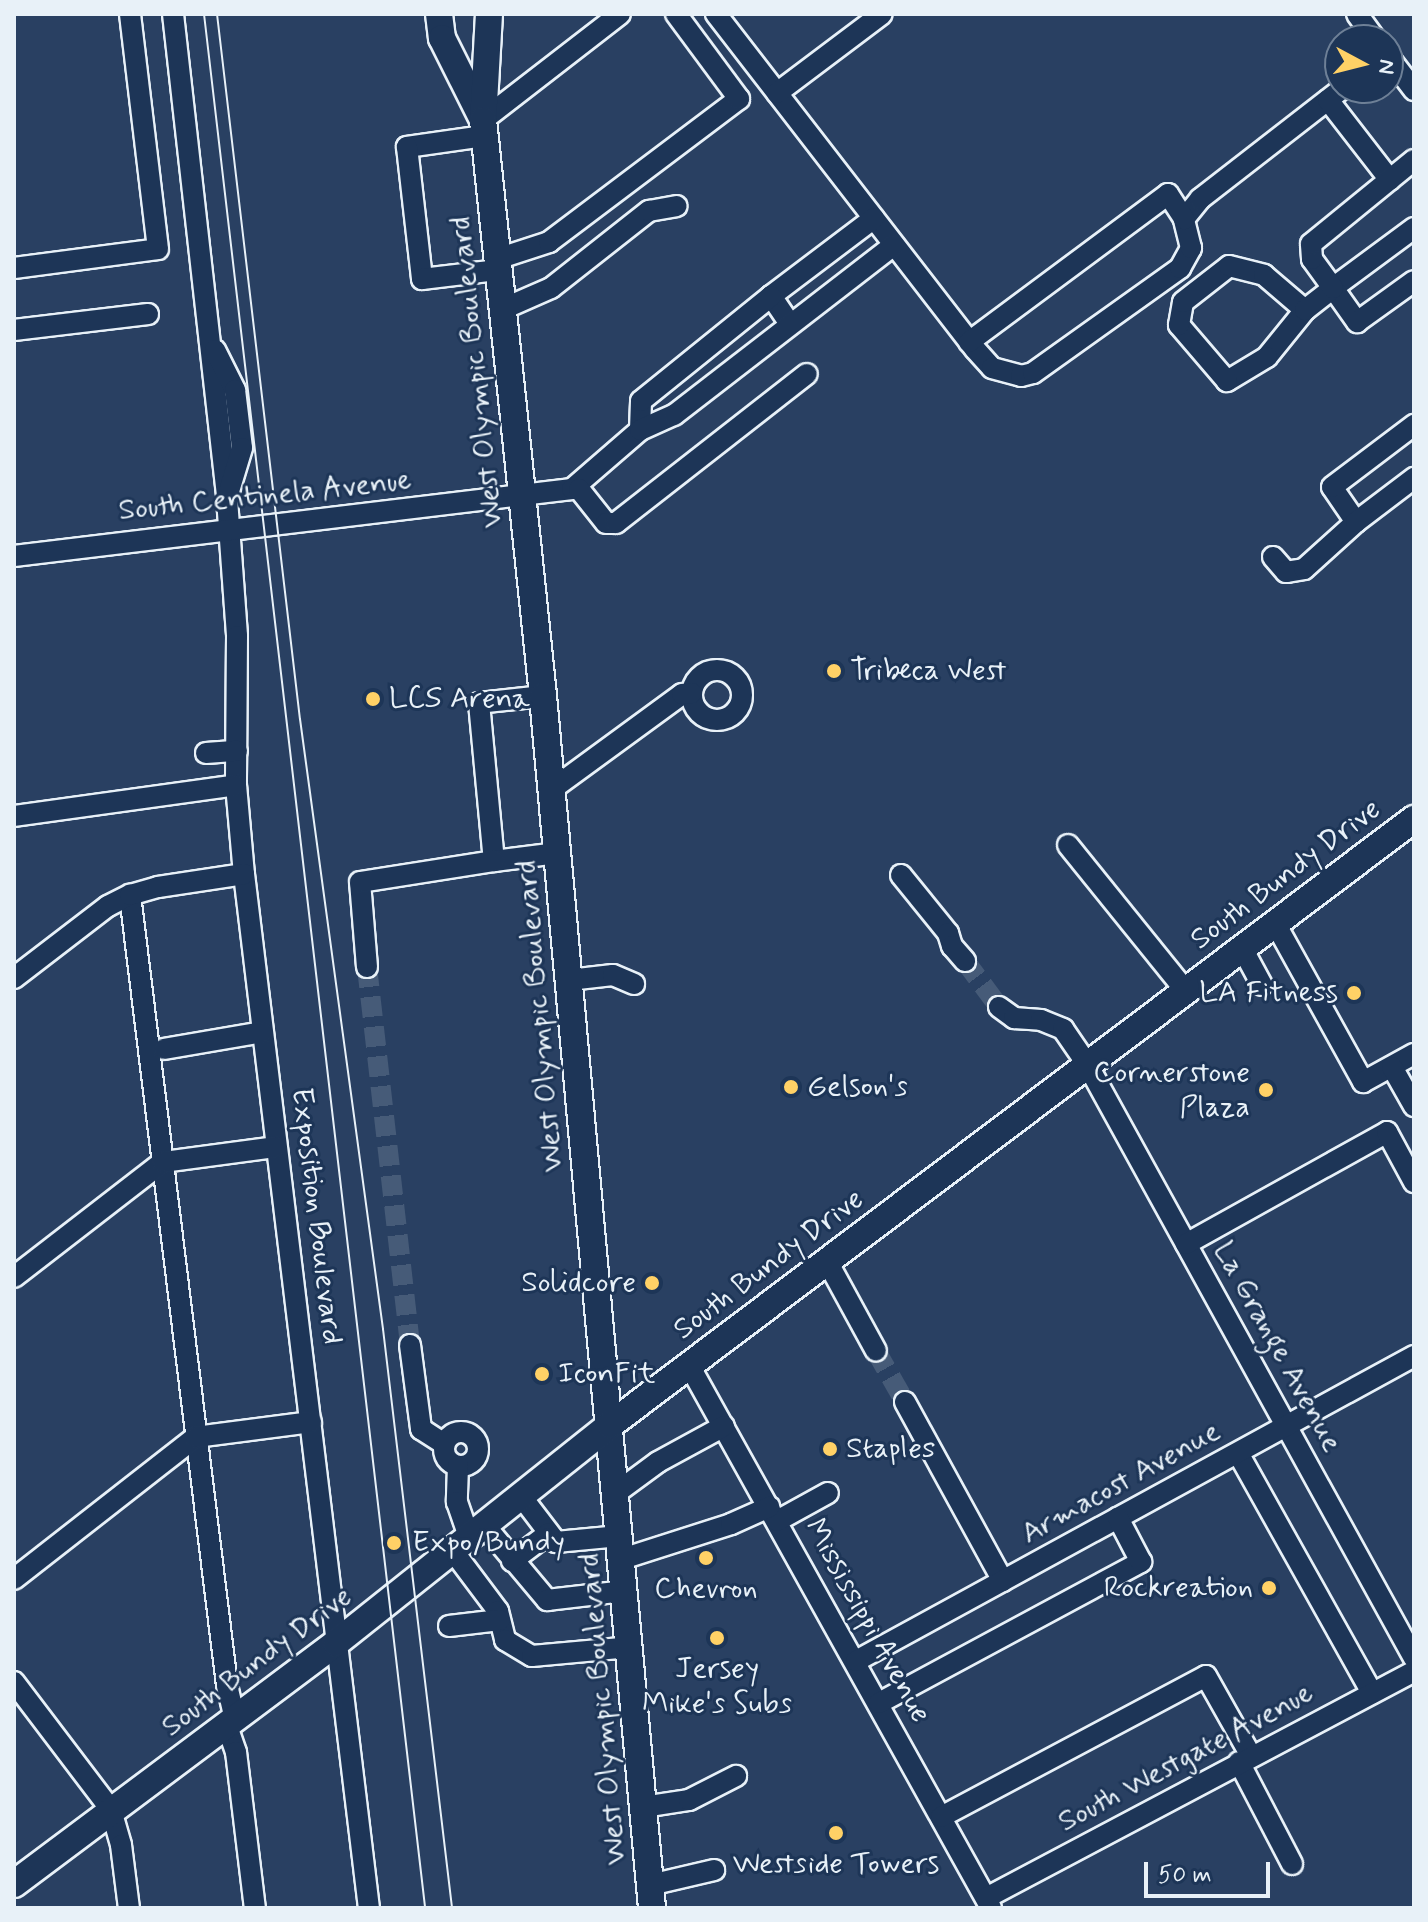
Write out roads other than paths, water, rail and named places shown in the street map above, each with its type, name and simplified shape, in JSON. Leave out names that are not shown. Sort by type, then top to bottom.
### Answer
[{"type":"main road","points":[[439,14],[442,38],[483,128]]},
{"type":"main road","points":[[483,128],[489,14]]},
{"type":"main road","name":"West Olympic Boulevard","points":[[483,128],[524,496],[651,1896]]},
{"type":"main road","name":"South Bundy Drive","points":[[14,1884],[336,1643],[610,1425],[1414,819]]},
{"type":"street","points":[[14,268],[158,249],[130,14]]},
{"type":"street","name":"Exposition Boulevard","points":[[173,14],[212,343],[235,390],[242,448],[227,499],[237,636],[236,785],[276,1147],[369,1908]]},
{"type":"street","points":[[620,14],[483,128],[407,147],[422,279],[498,265],[549,242],[739,99],[676,14]]},
{"type":"street","points":[[716,14],[969,342],[992,368],[1006,375],[1033,373],[1180,268],[1191,248],[1184,219],[1168,194],[969,342]]},
{"type":"street","points":[[777,93],[882,14]]},
{"type":"street","points":[[1184,219],[1200,199],[1324,103]]},
{"type":"street","points":[[1342,104],[1390,180]]},
{"type":"street","points":[[1414,160],[1311,244],[1312,259],[1357,322],[1414,281]]},
{"type":"street","points":[[503,309],[551,288],[649,211],[677,206]]},
{"type":"street","points":[[640,430],[641,401],[874,218]]},
{"type":"street","points":[[1305,310],[1264,275],[1229,266],[1183,302],[1179,325],[1227,381],[1267,357],[1305,310],[1414,228]]},
{"type":"street","points":[[572,489],[640,430],[674,415],[894,245]]},
{"type":"street","points":[[771,296],[790,324]]},
{"type":"street","points":[[14,330],[148,314]]},
{"type":"street","points":[[572,489],[579,489],[606,523],[616,523],[807,374]]},
{"type":"street","points":[[1356,522],[1332,487],[1412,430]]},
{"type":"street","points":[[1273,557],[1286,572],[1304,569],[1356,522],[1414,478]]},
{"type":"street","name":"South Centinela Avenue","points":[[14,556],[572,489]]},
{"type":"street","points":[[551,790],[682,694],[692,693]]},
{"type":"street","points":[[494,861],[479,703],[543,696]]},
{"type":"street","points":[[206,753],[237,751]]},
{"type":"street","points":[[14,816],[236,785]]},
{"type":"street","points":[[1068,845],[1185,990]]},
{"type":"street","points":[[367,967],[360,882],[557,853]]},
{"type":"street","points":[[14,978],[108,906],[130,895],[158,887],[244,874]]},
{"type":"street","points":[[901,875],[948,933],[952,946],[968,958]]},
{"type":"street","points":[[130,895],[255,1908]]},
{"type":"street","points":[[1275,923],[1363,1082],[1414,1054]]},
{"type":"street","points":[[1242,948],[1262,985]]},
{"type":"street","points":[[569,980],[613,975],[634,984]]},
{"type":"street","name":"La Grange Avenue","points":[[1004,1007],[1014,1018],[1050,1022],[1063,1029],[1087,1064],[1414,1658]]},
{"type":"street","points":[[164,1049],[263,1032]]},
{"type":"street","points":[[1392,1067],[1414,1106]]},
{"type":"street","points":[[1186,1244],[1387,1132],[1414,1182]]},
{"type":"street","points":[[14,1277],[163,1162],[276,1147]]},
{"type":"street","points":[[827,1261],[876,1351]]},
{"type":"street","points":[[410,1345],[421,1429],[444,1444],[448,1461],[458,1466],[473,1461],[478,1451],[476,1440],[468,1433],[456,1432],[444,1444]]},
{"type":"street","name":"Armacost Avenue","points":[[856,1661],[1414,1356]]},
{"type":"street","name":"Mississippi Avenue","points":[[689,1365],[989,1903]]},
{"type":"street","points":[[905,1402],[1003,1581]]},
{"type":"street","points":[[14,1579],[196,1437],[311,1422]]},
{"type":"street","points":[[616,1493],[658,1462],[724,1426]]},
{"type":"street","points":[[1238,1453],[1372,1693]]},
{"type":"street","points":[[458,1466],[457,1502],[498,1611],[505,1640],[532,1656],[630,1647]]},
{"type":"street","points":[[521,1496],[556,1542],[621,1548],[718,1529],[773,1514],[828,1493]]},
{"type":"street","points":[[879,1703],[1141,1562],[1118,1518]]},
{"type":"street","points":[[512,1561],[549,1533]]},
{"type":"street","points":[[469,1538],[512,1561],[547,1600],[625,1591]]},
{"type":"street","points":[[449,1626],[500,1620]]},
{"type":"street","name":"South Westgate Avenue","points":[[989,1903],[1245,1759],[1414,1671]]},
{"type":"street","points":[[941,1817],[1206,1676],[1292,1864]]},
{"type":"street","points":[[14,1682],[111,1810],[121,1848],[129,1908]]},
{"type":"street","points":[[643,1807],[689,1800],[736,1776]]},
{"type":"street","points":[[651,1896],[714,1870]]},
{"type":"tunnel","points":[[965,961],[999,1007]]},
{"type":"tunnel","points":[[367,967],[410,1345]]},
{"type":"tunnel","points":[[876,1351],[905,1402]]},
{"type":"tram line","points":[[204,14],[425,1908]]},
{"type":"tram line","points":[[217,14],[300,719],[383,1329],[452,1908]]},
{"type":"place","name":"Tribeca West","points":[[834,671]]},
{"type":"place","name":"LCS Arena","points":[[373,699]]},
{"type":"place","name":"LA Fitness","points":[[1354,993]]},
{"type":"place","name":"Gelson's","points":[[791,1087]]},
{"type":"place","name":"Cornerstone Plaza","points":[[1266,1090]]},
{"type":"place","name":"Solidcore","points":[[652,1283]]},
{"type":"place","name":"IconFit","points":[[542,1374]]},
{"type":"place","name":"Staples","points":[[830,1449]]},
{"type":"place","name":"Expo/Bundy","points":[[394,1543]]},
{"type":"place","name":"Chevron","points":[[706,1558]]},
{"type":"place","name":"Rockreation","points":[[1269,1588]]},
{"type":"place","name":"Jersey Mike's Subs","points":[[717,1638]]},
{"type":"place","name":"Westside Towers","points":[[836,1833]]}]
